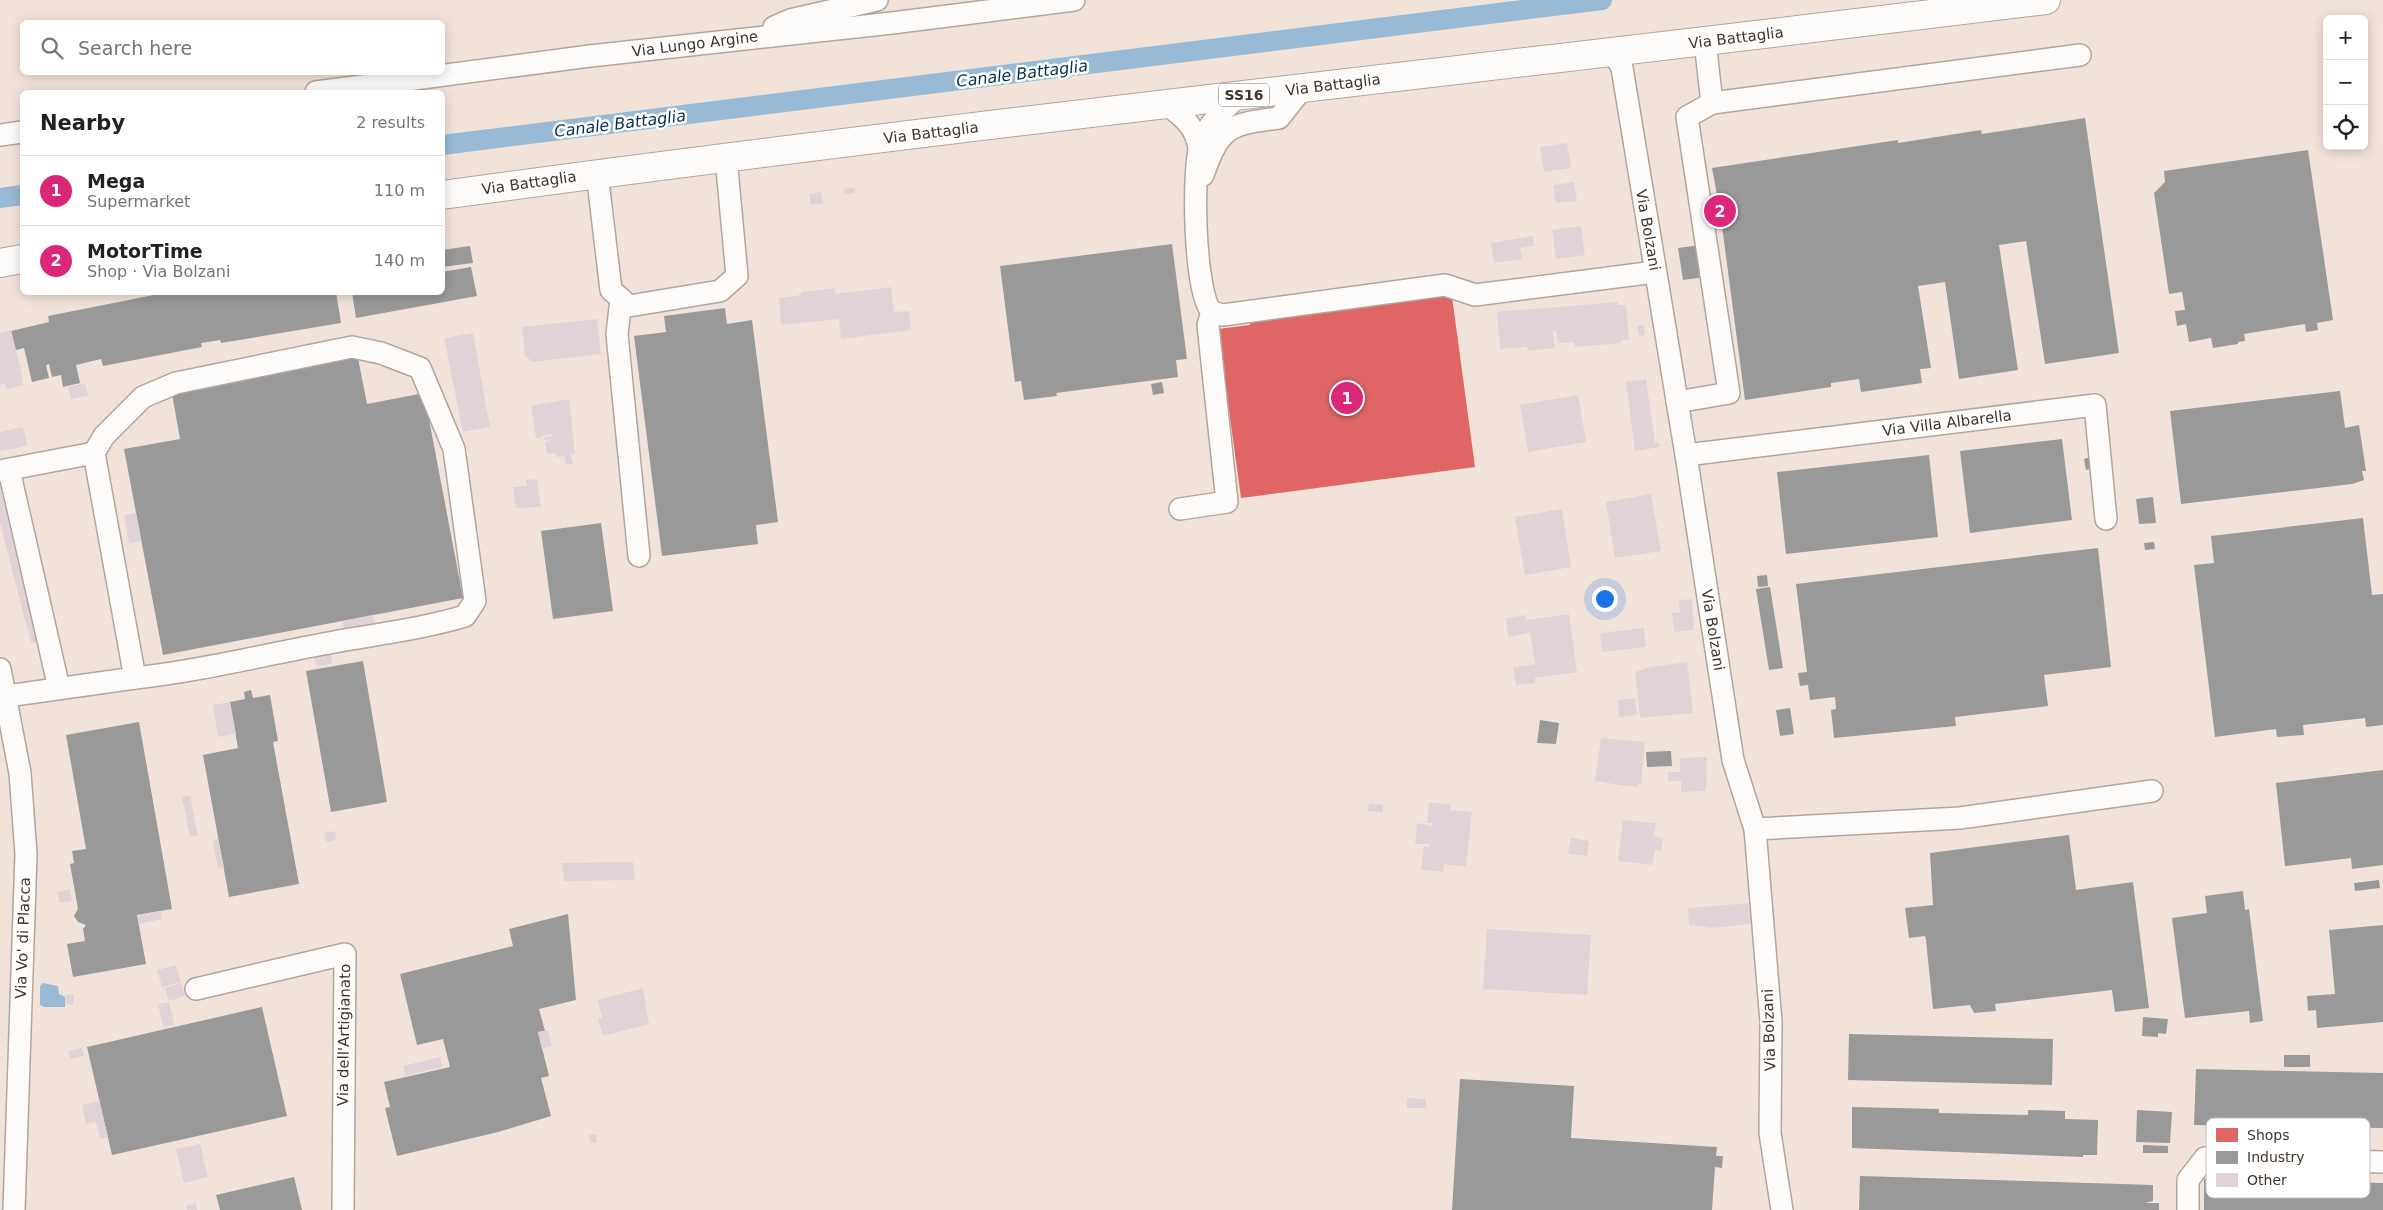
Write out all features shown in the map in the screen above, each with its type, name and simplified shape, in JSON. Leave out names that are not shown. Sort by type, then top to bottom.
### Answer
[{"type":"main road","name":"Via Battaglia","points":[[445,194],[1165,104],[1614,53],[2046,0]]},
{"type":"main road","points":[[0,263],[20,259]]},
{"type":"street","points":[[752,37],[790,20],[877,0]]},
{"type":"street","name":"Via Lungo Argine","points":[[332,90],[752,37],[892,23],[1011,4],[1074,0]]},
{"type":"street","points":[[1705,42],[1712,103]]},
{"type":"street","name":"Via Bolzani","points":[[1614,53],[1622,68],[1686,454],[1733,760],[1755,829],[1771,1022],[1770,1133],[1782,1210]]},
{"type":"street","points":[[1677,402],[1729,393],[1687,117],[1712,103],[2080,54]]},
{"type":"street","points":[[1195,196],[1208,159],[1226,132],[1243,123],[1279,118],[1302,89]]},
{"type":"street","points":[[1199,148],[1212,124],[1239,96]]},
{"type":"street","points":[[1165,104],[1181,114],[1188,123],[1194,131],[1199,148],[1195,196],[1196,224],[1205,300],[1212,312],[1223,315],[1445,285],[1475,295],[1655,272]]},
{"type":"street","points":[[0,135],[20,132]]},
{"type":"street","points":[[597,174],[611,290],[630,306],[720,291],[737,276],[726,158]]},
{"type":"street","points":[[621,299],[617,334],[640,556]]},
{"type":"street","points":[[1180,509],[1227,502],[1208,325],[1212,312]]},
{"type":"street","points":[[7,696],[181,673],[334,642],[425,628],[465,616],[475,601],[454,449],[420,368],[381,353],[352,347],[176,383],[143,397],[104,436],[94,453],[135,678]]},
{"type":"street","name":"Via Villa Albarella","points":[[1686,454],[2095,405],[2106,519]]},
{"type":"street","points":[[59,688],[4,471],[94,453]]},
{"type":"street","name":"Via Vo' di Placca","points":[[0,669],[7,696],[20,772],[26,854],[8,1126],[14,1210]]},
{"type":"street","points":[[1755,829],[1960,818],[2152,791]]},
{"type":"street","name":"Via dell'Artigianato","points":[[196,989],[345,954],[343,1210]]},
{"type":"street","points":[[2188,1210],[2188,1180],[2204,1158],[2206,1158]]},
{"type":"street","points":[[2370,1162],[2383,1162]]},
{"type":"water","points":[[43,983],[58,986],[59,994],[65,997],[65,1007],[44,1007],[40,1005],[40,986]]},
{"type":"building: Shops","points":[[1451,289],[1475,467],[1241,498],[1218,329],[1250,325],[1252,316]]},
{"type":"building: Industry","points":[[2085,118],[2119,353],[2045,364],[2026,241],[1999,245],[2018,370],[1959,379],[1945,282],[1918,286],[1931,368],[1920,369],[1922,383],[1861,392],[1859,379],[1831,383],[1831,387],[1745,400],[1720,211],[1712,168],[1898,140],[1898,143],[1981,130],[1982,134]]},
{"type":"building: Industry","points":[[2308,150],[2333,320],[2317,323],[2318,330],[2306,332],[2305,324],[2244,334],[2245,341],[2213,348],[2211,338],[2189,342],[2186,324],[2177,326],[2175,311],[2185,310],[2182,292],[2169,294],[2154,193],[2165,182],[2164,171]]},
{"type":"building: Industry","points":[[1172,244],[1187,359],[1176,360],[1178,377],[1056,393],[1057,396],[1024,400],[1021,381],[1015,382],[1000,266]]},
{"type":"building: Industry","points":[[1701,245],[1706,277],[1683,280],[1678,248]]},
{"type":"building: Industry","points":[[470,246],[473,263],[445,267],[445,250]]},
{"type":"building: Industry","points":[[471,267],[477,296],[356,318],[352,295],[445,295],[445,271]]},
{"type":"building: Industry","points":[[154,295],[336,295],[341,323],[221,343],[220,340],[201,343],[202,347],[103,366],[101,359],[76,365],[80,383],[63,387],[61,375],[52,377],[49,364],[46,365],[49,378],[32,382],[24,348],[16,350],[11,331],[49,322],[48,316]]},
{"type":"building: Industry","points":[[725,308],[727,324],[752,320],[778,522],[756,525],[758,544],[662,556],[634,336],[666,332],[664,316]]},
{"type":"building: Industry","points":[[357,353],[367,404],[424,393],[463,598],[163,655],[124,449],[180,439],[171,388]]},
{"type":"building: Industry","points":[[1162,382],[1164,393],[1153,395],[1151,384]]},
{"type":"building: Industry","points":[[2340,391],[2345,428],[2359,425],[2366,471],[2362,471],[2364,480],[2352,484],[2181,504],[2170,411]]},
{"type":"building: Industry","points":[[2062,439],[2072,520],[1970,533],[1960,451]]},
{"type":"building: Industry","points":[[1929,455],[1938,537],[1786,554],[1777,472]]},
{"type":"building: Industry","points":[[2091,457],[2094,468],[2086,470],[2084,459]]},
{"type":"building: Industry","points":[[2153,497],[2156,523],[2139,524],[2136,499]]},
{"type":"building: Industry","points":[[2363,518],[2372,595],[2383,594],[2383,725],[2366,727],[2365,718],[2303,725],[2304,735],[2277,737],[2276,729],[2215,737],[2194,565],[2214,563],[2211,536]]},
{"type":"building: Industry","points":[[601,523],[613,611],[553,619],[541,531]]},
{"type":"building: Industry","points":[[2154,542],[2155,549],[2145,550],[2144,543]]},
{"type":"building: Industry","points":[[2098,548],[2111,667],[2044,675],[2048,706],[1955,717],[1956,726],[1834,738],[1831,710],[1836,709],[1835,697],[1810,700],[1808,685],[1800,686],[1798,673],[1807,672],[1796,584]]},
{"type":"building: Industry","points":[[1767,575],[1768,586],[1758,587],[1757,576]]},
{"type":"building: Industry","points":[[1770,587],[1783,668],[1769,670],[1756,589]]},
{"type":"building: Industry","points":[[363,661],[387,802],[331,812],[306,671]]},
{"type":"building: Industry","points":[[251,690],[253,698],[270,695],[278,741],[273,742],[299,884],[229,897],[203,755],[238,748],[230,702],[245,699],[244,692]]},
{"type":"building: Industry","points":[[1790,708],[1794,734],[1780,736],[1776,710]]},
{"type":"building: Industry","points":[[1540,720],[1559,723],[1556,744],[1537,743]]},
{"type":"building: Industry","points":[[139,722],[172,909],[137,915],[146,964],[73,977],[67,944],[85,941],[83,929],[86,925],[78,922],[74,916],[78,909],[70,864],[74,863],[72,851],[86,849],[66,735]]},
{"type":"building: Industry","points":[[1671,751],[1672,766],[1647,767],[1646,752]]},
{"type":"building: Industry","points":[[2383,770],[2383,865],[2352,869],[2351,858],[2285,866],[2276,783]]},
{"type":"building: Industry","points":[[2069,835],[2076,890],[2133,882],[2149,1008],[2115,1012],[2112,990],[1995,1004],[1996,1011],[1974,1013],[1970,1005],[1933,1009],[1925,936],[1909,938],[1905,908],[1933,905],[1930,853]]},
{"type":"building: Industry","points":[[2379,880],[2380,888],[2355,891],[2354,883]]},
{"type":"building: Industry","points":[[2243,891],[2245,910],[2249,909],[2263,1021],[2250,1023],[2249,1011],[2185,1018],[2172,918],[2207,913],[2205,896]]},
{"type":"building: Industry","points":[[568,914],[576,1000],[539,1009],[545,1031],[538,1032],[549,1076],[541,1078],[551,1116],[498,1132],[397,1156],[385,1108],[390,1107],[384,1082],[450,1067],[443,1039],[417,1045],[400,974],[513,946],[509,929]]},
{"type":"building: Industry","points":[[2383,925],[2383,1022],[2317,1028],[2316,1010],[2308,1011],[2307,996],[2335,994],[2329,930]]},
{"type":"building: Industry","points":[[262,1007],[287,1116],[112,1155],[87,1047]]},
{"type":"building: Industry","points":[[2143,1017],[2168,1019],[2166,1034],[2158,1033],[2158,1037],[2142,1036]]},
{"type":"building: Industry","points":[[1849,1034],[2053,1039],[2052,1085],[1848,1080]]},
{"type":"building: Industry","points":[[2284,1055],[2310,1055],[2310,1067],[2284,1067]]},
{"type":"building: Industry","points":[[2196,1069],[2383,1073],[2383,1128],[2370,1128],[2370,1118],[2206,1118],[2206,1125],[2194,1125]]},
{"type":"building: Industry","points":[[1460,1079],[1574,1086],[1571,1138],[1717,1147],[1716,1156],[1723,1156],[1722,1168],[1715,1167],[1712,1210],[1452,1210]]},
{"type":"building: Industry","points":[[1852,1107],[1939,1109],[1939,1113],[2028,1115],[2028,1110],[2065,1111],[2065,1119],[2098,1120],[2097,1155],[2083,1155],[2083,1157],[1852,1148]]},
{"type":"building: Industry","points":[[2137,1110],[2172,1112],[2170,1143],[2136,1142]]},
{"type":"building: Industry","points":[[2143,1145],[2168,1146],[2168,1153],[2143,1153]]},
{"type":"building: Industry","points":[[1860,1176],[2153,1185],[2153,1201],[2145,1203],[2159,1203],[2159,1210],[1859,1210]]},
{"type":"building: Industry","points":[[294,1177],[302,1210],[220,1210],[216,1195]]},
{"type":"building: Industry","points":[[2204,1179],[2206,1179],[2206,1198],[2370,1198],[2370,1183],[2383,1183],[2383,1210],[2204,1210]]},
{"type":"building: Other","points":[[1567,143],[1571,168],[1544,172],[1540,147]]},
{"type":"building: Other","points":[[1574,182],[1577,201],[1556,203],[1553,185]]},
{"type":"building: Other","points":[[854,188],[855,193],[845,194],[844,189]]},
{"type":"building: Other","points":[[821,192],[823,203],[811,205],[809,194]]},
{"type":"building: Other","points":[[1581,226],[1585,255],[1556,259],[1552,230]]},
{"type":"building: Other","points":[[1533,236],[1534,246],[1520,248],[1522,259],[1494,263],[1491,243]]},
{"type":"building: Other","points":[[891,287],[894,312],[909,311],[911,330],[841,339],[839,319],[781,325],[779,298],[801,295],[801,292],[835,288],[835,294]]},
{"type":"building: Other","points":[[1618,302],[1618,305],[1626,305],[1629,340],[1621,340],[1622,343],[1575,347],[1574,342],[1558,343],[1556,331],[1553,331],[1555,348],[1528,351],[1527,347],[1500,349],[1497,312]]},
{"type":"building: Other","points":[[597,319],[601,354],[533,362],[525,356],[522,327]]},
{"type":"building: Other","points":[[1644,325],[1645,335],[1639,336],[1637,326]]},
{"type":"building: Other","points":[[11,330],[23,385],[7,389],[5,384],[0,385],[0,333]]},
{"type":"building: Other","points":[[473,333],[490,427],[463,432],[444,338]]},
{"type":"building: Other","points":[[1646,379],[1655,443],[1659,443],[1660,447],[1635,451],[1626,382]]},
{"type":"building: Other","points":[[85,383],[88,396],[71,399],[68,387]]},
{"type":"building: Other","points":[[1578,395],[1586,442],[1528,452],[1520,405]]},
{"type":"building: Other","points":[[569,399],[575,454],[571,454],[573,464],[566,465],[564,456],[556,457],[555,453],[547,454],[545,442],[552,439],[544,440],[543,438],[552,436],[552,434],[541,436],[541,439],[536,438],[531,406]]},
{"type":"building: Other","points":[[23,427],[27,446],[0,451],[0,432]]},
{"type":"building: Other","points":[[537,479],[541,507],[516,508],[513,487],[527,486],[526,480]]},
{"type":"building: Other","points":[[4,486],[44,640],[31,643],[0,523],[0,487]]},
{"type":"building: Other","points":[[1651,494],[1661,551],[1615,558],[1606,502]]},
{"type":"building: Other","points":[[1562,509],[1571,567],[1525,575],[1515,517]]},
{"type":"building: Other","points":[[136,513],[141,541],[129,544],[124,515]]},
{"type":"building: Other","points":[[1692,599],[1694,630],[1674,632],[1672,613],[1680,613],[1679,600]]},
{"type":"building: Other","points":[[1569,614],[1577,672],[1535,678],[1535,683],[1516,685],[1513,667],[1535,664],[1530,633],[1508,637],[1506,618],[1526,615],[1526,620]]},
{"type":"building: Other","points":[[373,615],[375,623],[344,629],[342,621]]},
{"type":"building: Other","points":[[1644,628],[1646,647],[1602,652],[1600,633]]},
{"type":"building: Other","points":[[331,654],[332,664],[316,666],[314,656]]},
{"type":"building: Other","points":[[1687,662],[1693,713],[1640,718],[1635,672],[1650,667]]},
{"type":"building: Other","points":[[1635,698],[1637,715],[1619,717],[1618,700]]},
{"type":"building: Other","points":[[230,702],[236,734],[218,737],[213,705]]},
{"type":"building: Other","points":[[1601,738],[1645,742],[1641,784],[1638,784],[1638,787],[1595,781]]},
{"type":"building: Other","points":[[1707,757],[1706,791],[1681,792],[1681,781],[1668,781],[1668,772],[1680,772],[1680,758]]},
{"type":"building: Other","points":[[190,796],[198,836],[190,837],[182,797]]},
{"type":"building: Other","points":[[1429,802],[1451,805],[1450,810],[1472,812],[1466,867],[1444,864],[1443,872],[1421,870],[1424,846],[1429,847],[1430,844],[1415,844],[1417,823],[1432,826],[1432,823],[1427,823]]},
{"type":"building: Other","points":[[1369,803],[1383,805],[1383,812],[1368,811]]},
{"type":"building: Other","points":[[1623,820],[1656,823],[1654,836],[1663,839],[1661,851],[1655,850],[1652,865],[1618,861]]},
{"type":"building: Other","points":[[335,831],[336,840],[326,842],[324,833]]},
{"type":"building: Other","points":[[1571,838],[1589,841],[1587,856],[1568,854]]},
{"type":"building: Other","points":[[218,839],[224,867],[218,869],[213,840]]},
{"type":"building: Other","points":[[633,862],[635,880],[564,881],[562,863]]},
{"type":"building: Other","points":[[70,889],[72,901],[60,903],[57,892]]},
{"type":"building: Other","points":[[1749,903],[1751,924],[1712,928],[1689,925],[1688,908]]},
{"type":"building: Other","points":[[160,911],[162,919],[139,924],[137,915]]},
{"type":"building: Other","points":[[1487,929],[1591,935],[1587,995],[1483,989]]},
{"type":"building: Other","points":[[176,965],[181,982],[162,987],[157,970]]},
{"type":"building: Other","points":[[181,983],[185,996],[169,1001],[165,988]]},
{"type":"building: Other","points":[[643,988],[649,1024],[603,1036],[598,1019],[602,1018],[598,1000]]},
{"type":"building: Other","points":[[66,994],[74,995],[73,1005],[65,1004]]},
{"type":"building: Other","points":[[169,1002],[174,1025],[163,1027],[158,1004]]},
{"type":"building: Other","points":[[548,1030],[552,1046],[542,1049],[538,1032]]},
{"type":"building: Other","points":[[82,1048],[84,1056],[70,1059],[68,1051]]},
{"type":"building: Other","points":[[440,1057],[442,1067],[405,1076],[403,1066]]},
{"type":"building: Other","points":[[1407,1098],[1426,1099],[1426,1108],[1407,1108]]},
{"type":"building: Other","points":[[99,1101],[108,1137],[100,1139],[96,1122],[86,1124],[82,1105]]},
{"type":"building: Other","points":[[596,1134],[597,1142],[590,1143],[589,1135]]},
{"type":"building: Other","points":[[200,1144],[208,1177],[184,1183],[176,1149]]},
{"type":"building: Other","points":[[196,1203],[197,1210],[187,1210],[186,1206]]},
{"type":"waterway","name":"Canale Battaglia","points":[[445,145],[1602,0]]},
{"type":"waterway","name":"Canale Battaglia","points":[[0,198],[20,195]]},
{"type":"place","name":"MotorTime","points":[[1720,211]]},
{"type":"place","name":"Mega","points":[[1347,398]]}]
